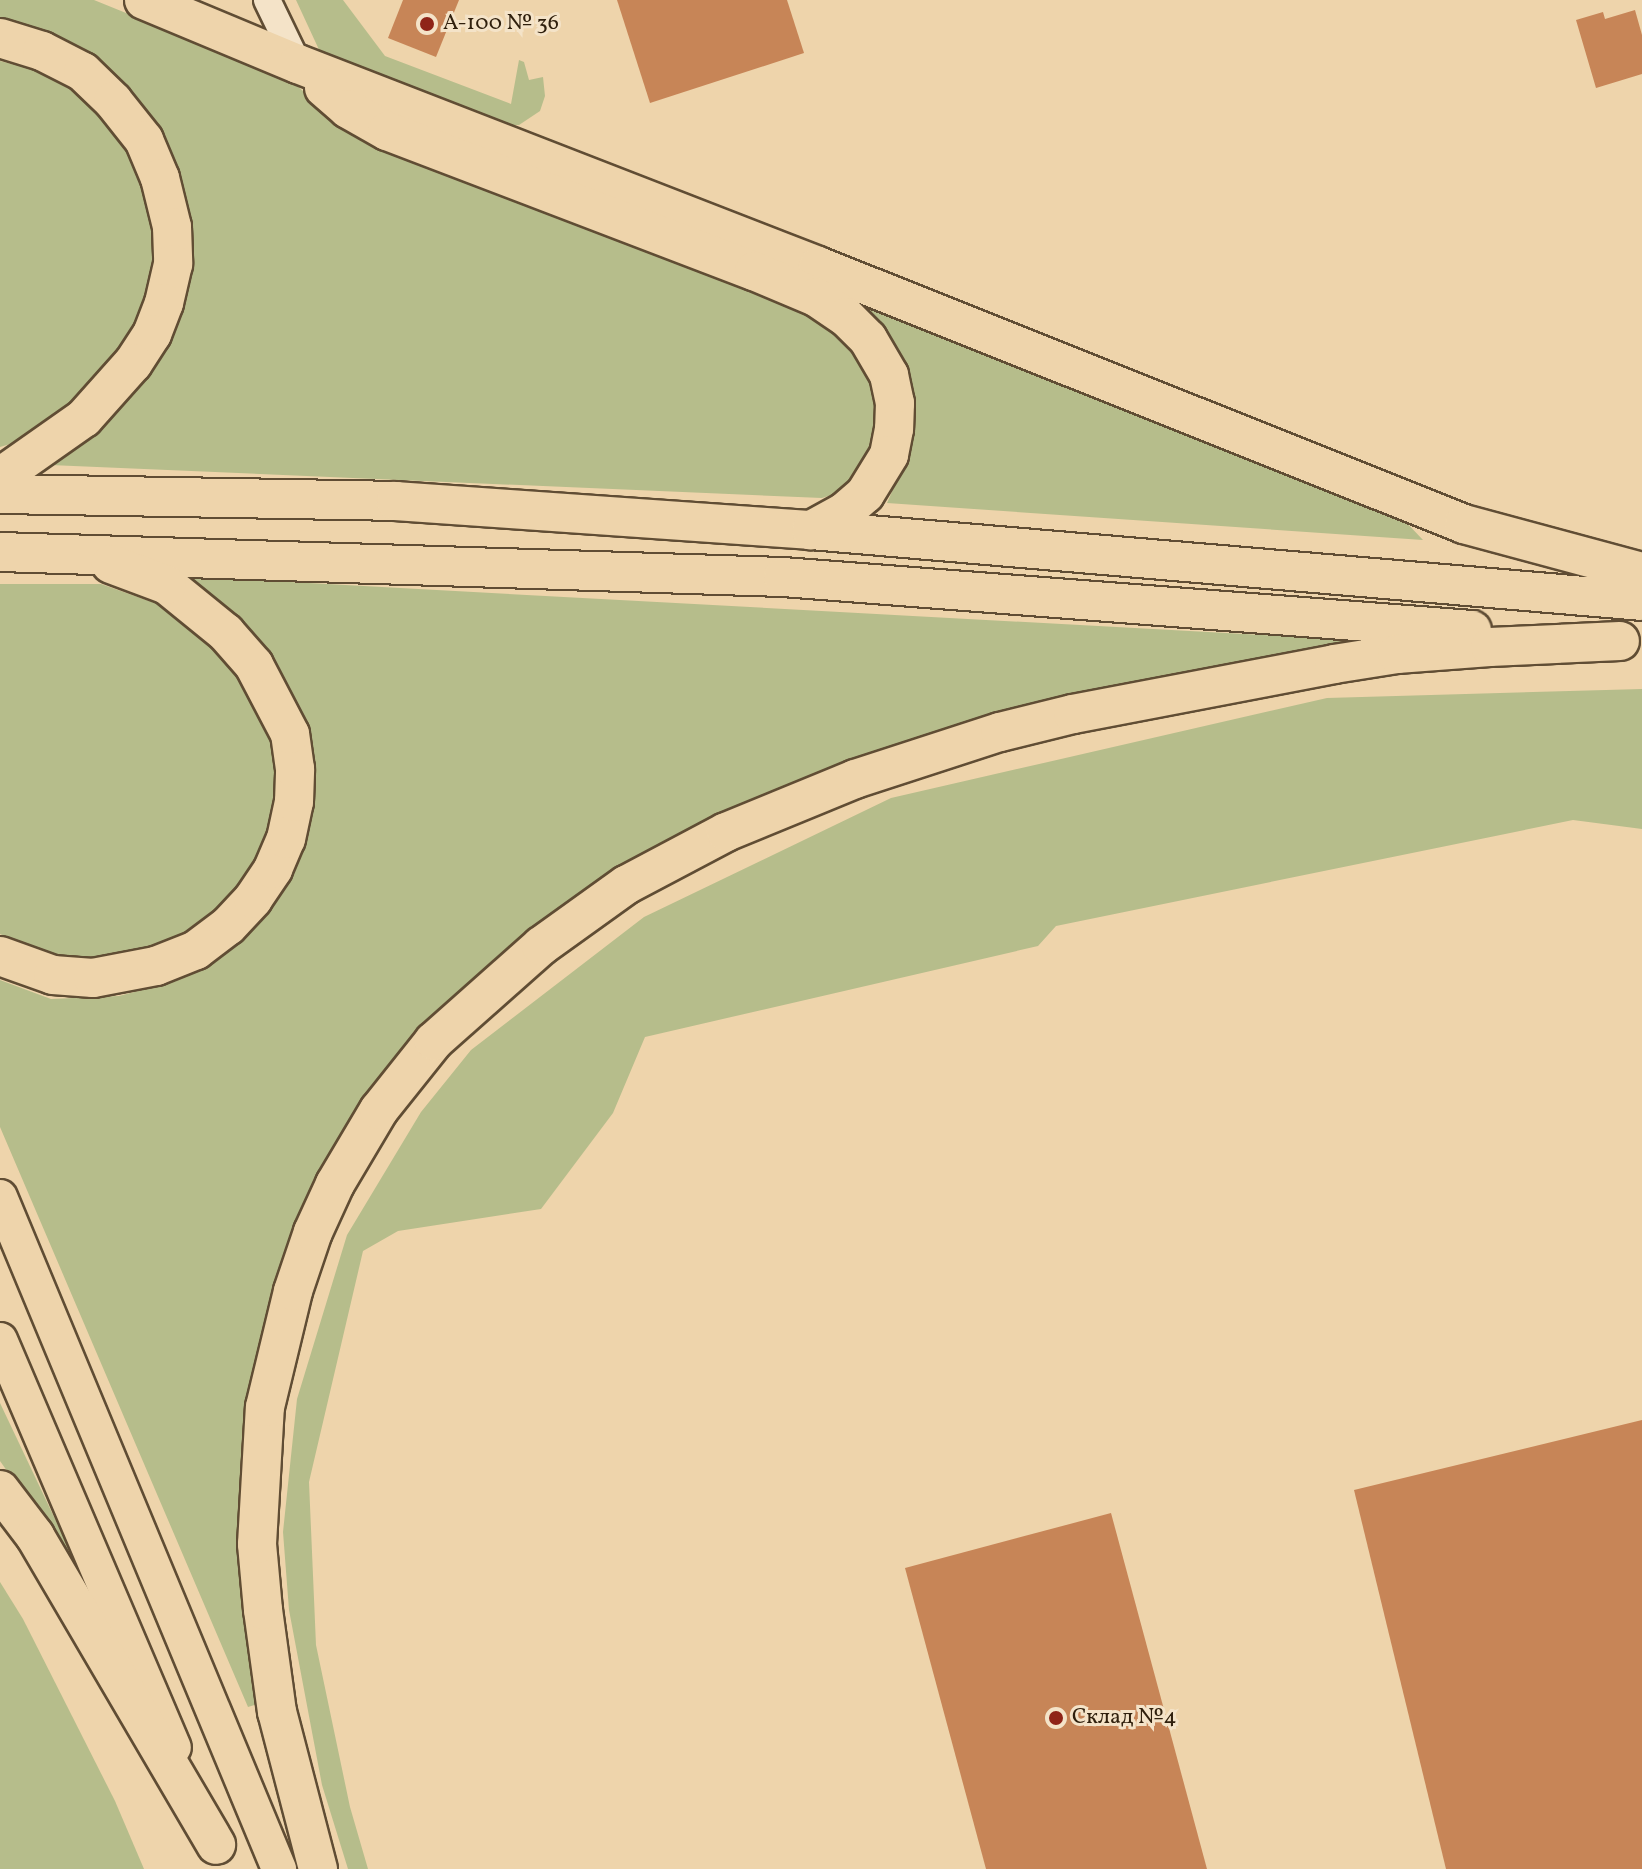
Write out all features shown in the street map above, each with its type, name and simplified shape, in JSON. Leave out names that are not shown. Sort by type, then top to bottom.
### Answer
[{"type":"highway","points":[[144,0],[298,64],[818,266],[1464,524],[1642,572]]},
{"type":"highway","points":[[0,38],[42,51],[83,72],[113,101],[144,140],[160,178],[172,227],[173,264],[164,303],[152,334],[133,363],[84,418],[0,477]]},
{"type":"highway","points":[[298,64],[348,109],[387,131],[754,271],[816,297],[846,317],[868,339],[889,375],[895,403],[894,429],[889,455],[865,494],[844,512],[811,530]]},
{"type":"highway","points":[[0,494],[396,501],[811,530],[1642,601]]},
{"type":"highway","points":[[0,552],[783,577],[1631,643]]},
{"type":"highway","points":[[0,956],[53,975],[93,978],[156,966],[196,950],[228,926],[273,869],[286,839],[294,802],[295,769],[290,734],[275,700],[235,644],[167,585],[73,553]]},
{"type":"highway","points":[[318,1869],[277,1712],[263,1610],[257,1544],[265,1407],[293,1291],[313,1232],[335,1184],[379,1110],[434,1041],[541,946],[626,885],[726,832],[855,779],[1000,732],[1073,714],[1334,664],[1475,648],[1631,643]]},
{"type":"highway","points":[[0,1197],[279,1869]]},
{"type":"highway","points":[[0,1340],[221,1857]]},
{"type":"highway","points":[[0,1490],[35,1536],[221,1857]]},
{"type":"street","points":[[267,0],[298,64]]},
{"type":"green space","points":[[0,0],[94,0],[289,79],[338,121],[797,304],[827,320],[864,363],[877,409],[873,457],[844,491],[822,498],[50,465],[130,389],[175,177],[0,22]]},
{"type":"green space","points":[[296,0],[343,0],[385,56],[511,104],[519,60],[524,62],[529,80],[543,77],[545,96],[540,111],[519,125],[501,125],[321,54]]},
{"type":"green space","points":[[0,61],[36,70],[77,89],[105,116],[148,184],[162,267],[129,350],[57,418],[24,440],[0,447]]},
{"type":"green space","points":[[854,296],[1404,520],[1423,540],[887,503],[898,478],[906,435],[880,325]]},
{"type":"green space","points":[[179,576],[1355,640],[1378,648],[727,812],[368,1094],[241,1498],[243,1615],[258,1704],[248,1707],[0,1127],[0,980],[51,999],[119,996],[176,981],[231,944],[307,759]]},
{"type":"green space","points":[[0,584],[101,584],[166,607],[215,648],[259,700],[279,756],[283,808],[263,865],[218,917],[166,948],[111,962],[51,958],[0,934]]},
{"type":"green space","points":[[1642,689],[1642,829],[1573,820],[1056,926],[1038,946],[645,1037],[613,1113],[541,1209],[398,1231],[363,1251],[309,1482],[316,1645],[350,1807],[368,1869],[348,1869],[322,1785],[289,1610],[283,1532],[297,1399],[347,1235],[421,1112],[471,1050],[644,917],[891,798],[1327,698]]},
{"type":"green space","points":[[0,1403],[83,1578],[0,1461]]},
{"type":"green space","points":[[0,1582],[23,1619],[115,1801],[144,1869],[0,1869]]},
{"type":"building","points":[[403,0],[459,0],[436,57],[388,38]]},
{"type":"building","points":[[617,0],[787,0],[804,53],[650,103]]},
{"type":"building","points":[[1635,10],[1642,35],[1642,74],[1596,88],[1576,20],[1603,12],[1605,19]]},
{"type":"building","points":[[1642,1420],[1642,1869],[1446,1869],[1354,1490]]},
{"type":"building","name":"Склад №4","points":[[1111,1513],[1207,1869],[986,1869],[905,1568]]},
{"type":"place","name":"А-100 № 36","points":[[427,24]]},
{"type":"place","name":"Склад №4","points":[[1056,1718]]}]
